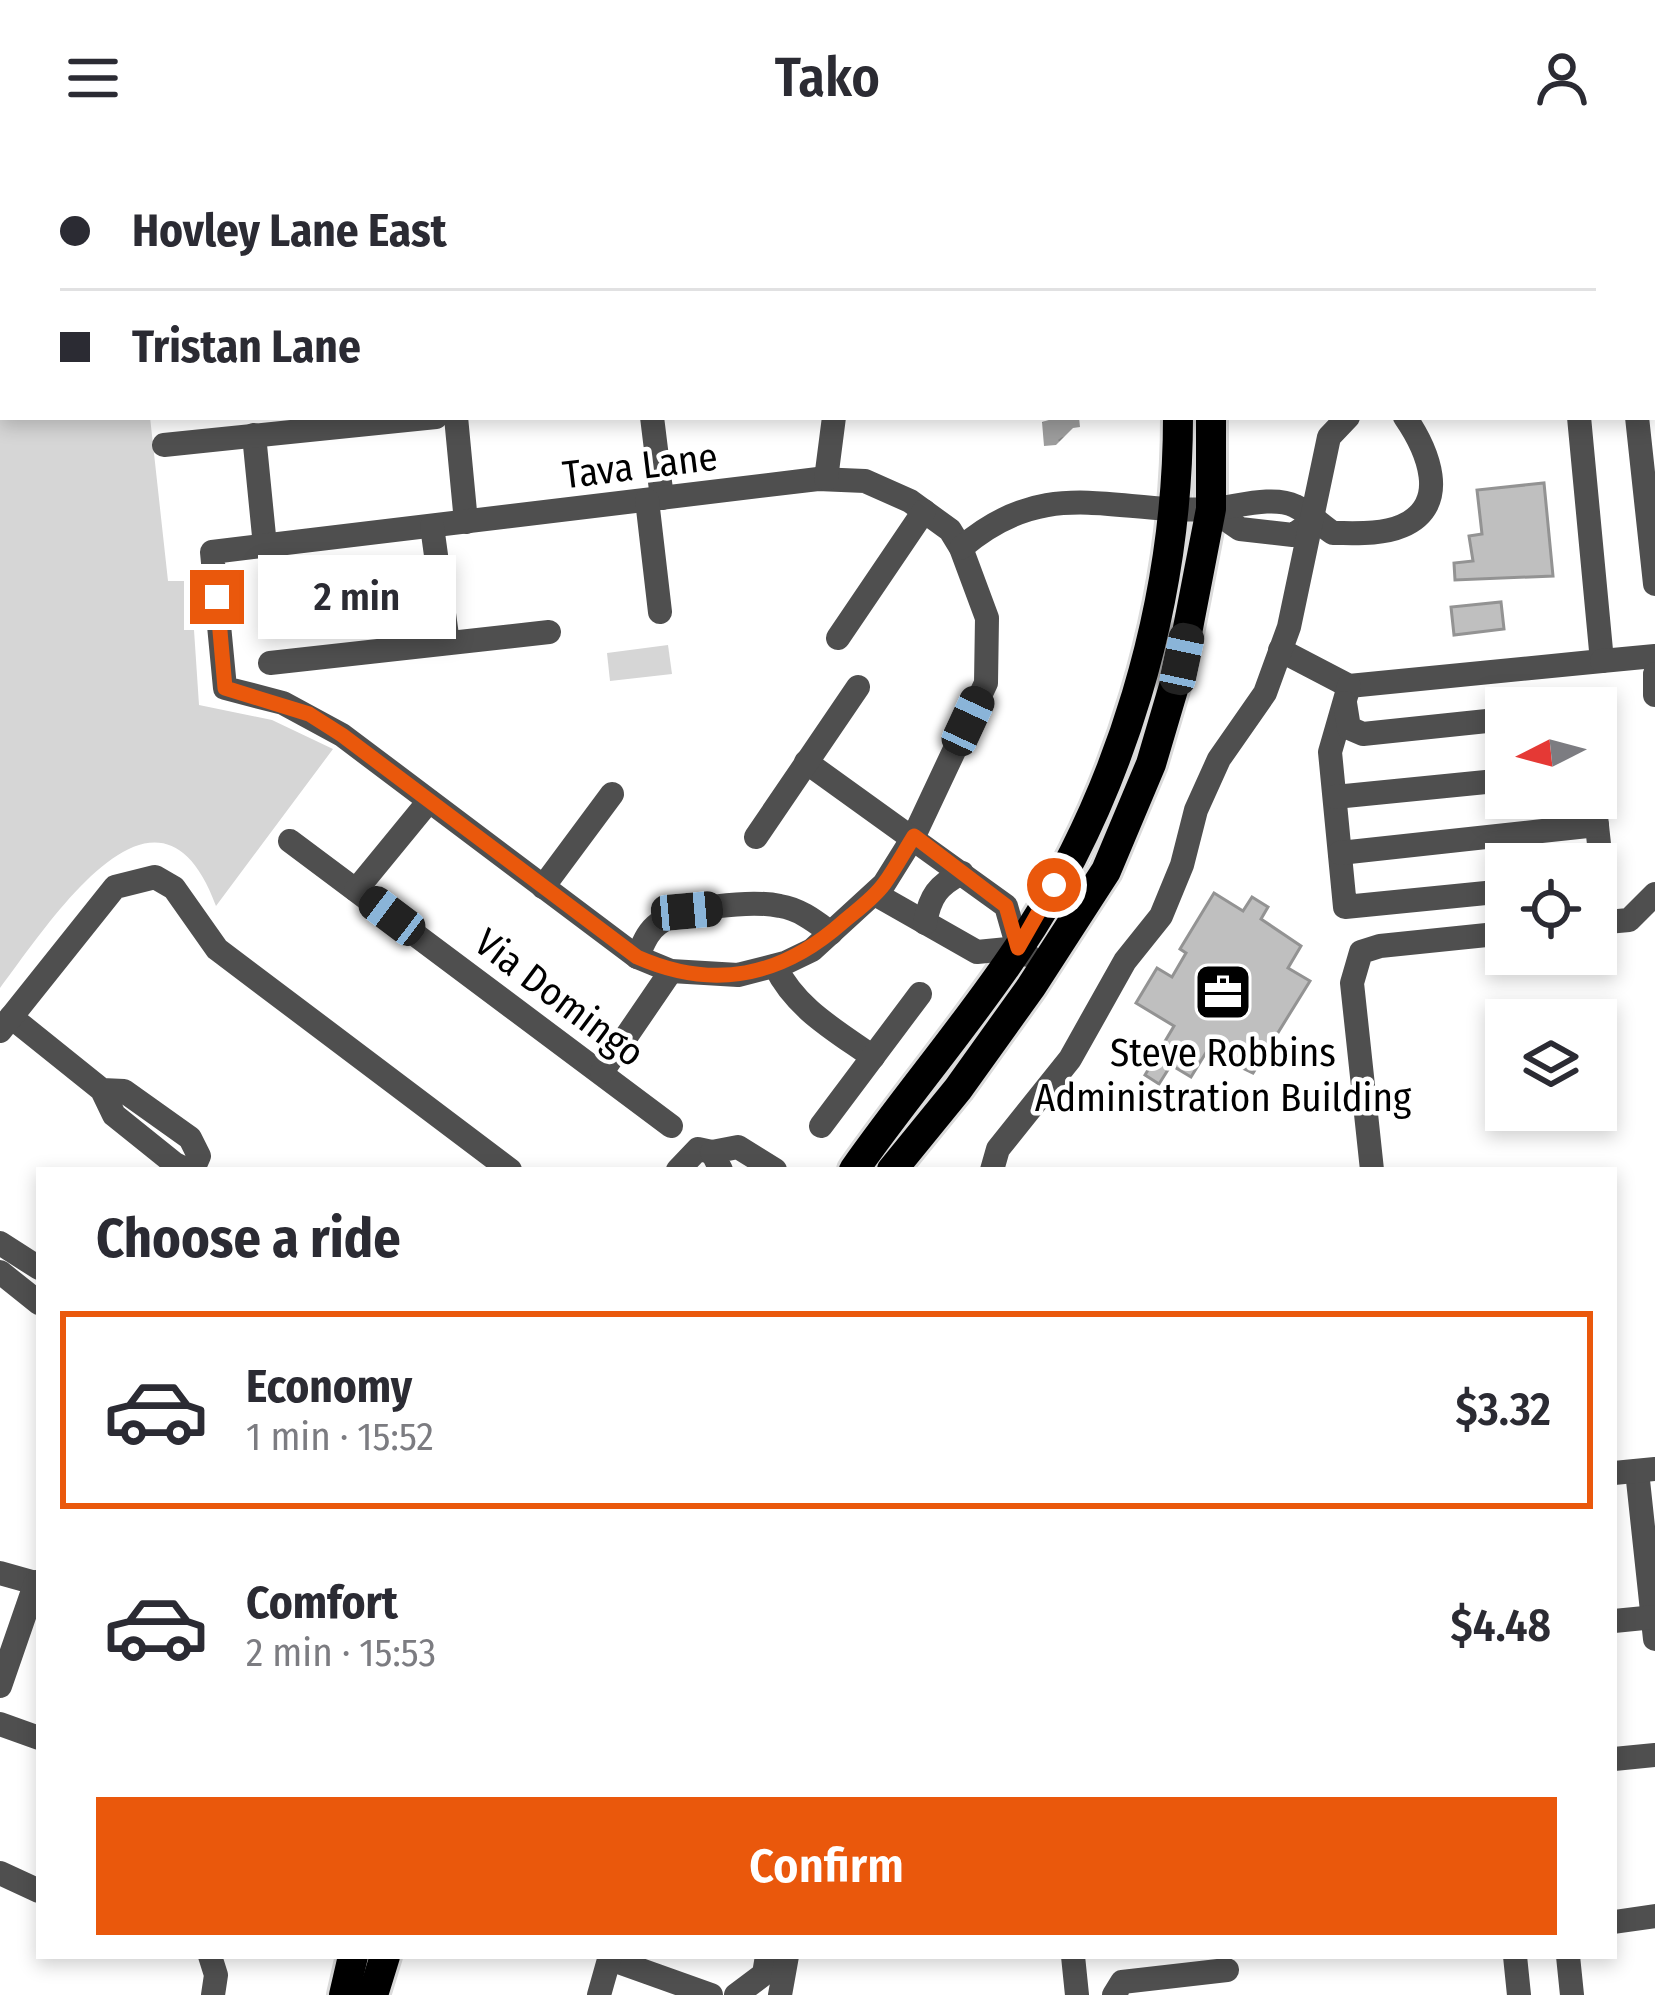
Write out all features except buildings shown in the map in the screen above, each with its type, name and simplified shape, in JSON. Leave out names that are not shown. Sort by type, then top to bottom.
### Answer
[{"type":"main road","points":[[856,1167],[1018,948],[1090,822],[1126,730],[1161,592],[1174,507],[1178,420]]},
{"type":"main road","points":[[894,1167],[958,1089],[1106,871],[1151,764],[1182,659],[1211,509],[1211,420]]},
{"type":"main road","points":[[344,1995],[352,1959]]},
{"type":"main road","points":[[373,1995],[384,1959]]},
{"type":"street","points":[[164,445],[407,420]]},
{"type":"street","points":[[456,420],[466,522]]},
{"type":"street","points":[[652,420],[660,612]]},
{"type":"street","points":[[826,479],[834,420]]},
{"type":"street","points":[[993,1167],[998,1149],[1070,1059],[1125,961],[1161,916],[1182,865],[1196,810],[1219,759],[1264,693],[1313,520],[1329,437],[1345,420]]},
{"type":"street","points":[[962,548],[1015,511],[1054,502],[1211,509],[1293,504],[1333,533],[1397,528],[1418,514],[1431,488],[1432,473],[1422,442],[1407,420]]},
{"type":"street","points":[[1579,420],[1603,661]]},
{"type":"street","points":[[1637,420],[1655,584]]},
{"type":"street","points":[[254,436],[265,546]]},
{"type":"street","name":"Tava Lane","points":[[826,479],[865,481],[950,530],[962,548],[987,618],[986,683],[914,836],[874,894],[812,950],[738,975],[670,971],[637,957],[309,714],[225,688],[212,552],[654,499],[826,479]]},
{"type":"street","points":[[838,638],[923,511]]},
{"type":"street","points":[[432,526],[448,643]]},
{"type":"street","points":[[270,663],[550,632]]},
{"type":"street","points":[[1277,657],[1347,694],[1520,669],[1655,656]]},
{"type":"street","points":[[1655,674],[1655,695]]},
{"type":"street","points":[[756,837],[858,687]]},
{"type":"street","points":[[1347,694],[1349,728],[1363,734],[1485,721]]},
{"type":"street","points":[[1347,694],[1330,752],[1372,1167]]},
{"type":"street","points":[[806,762],[1006,906],[1018,948],[1045,967]]},
{"type":"street","points":[[1335,797],[1485,782]]},
{"type":"street","points":[[543,887],[612,794]]},
{"type":"street","points":[[356,890],[429,801]]},
{"type":"street","points":[[1597,819],[1600,843]]},
{"type":"street","points":[[1340,853],[1598,825]]},
{"type":"street","name":"Via Domingo","points":[[290,841],[671,1126]]},
{"type":"street","points":[[925,922],[937,888],[962,873]]},
{"type":"street","points":[[102,1090],[5,1024],[115,886],[155,877],[174,888],[217,950],[506,1167]]},
{"type":"street","points":[[1345,907],[1485,893]]},
{"type":"street","points":[[874,894],[976,952],[1018,948]]},
{"type":"street","points":[[1629,920],[1655,894]]},
{"type":"street","points":[[637,957],[651,930],[687,911],[777,905],[807,916],[831,934]]},
{"type":"street","points":[[1617,921],[1655,917]]},
{"type":"street","points":[[1352,983],[1361,952],[1485,935]]},
{"type":"street","points":[[775,965],[785,986],[809,1012],[873,1057]]},
{"type":"street","points":[[602,1072],[670,971]]},
{"type":"street","points":[[821,1126],[920,994]]},
{"type":"street","points":[[681,1167],[698,1149],[717,1161],[739,1147],[770,1167]]},
{"type":"street","points":[[0,1243],[36,1266]]},
{"type":"street","points":[[0,1272],[36,1301]]},
{"type":"street","points":[[1617,1622],[1654,1624],[1635,1471]]},
{"type":"street","points":[[0,1573],[36,1583]]},
{"type":"street","points":[[0,1686],[36,1586]]},
{"type":"street","points":[[0,1724],[36,1737]]},
{"type":"street","points":[[1617,1760],[1655,1755]]},
{"type":"street","points":[[0,1874],[36,1890]]},
{"type":"street","points":[[1617,1922],[1655,1916]]},
{"type":"street","points":[[211,1959],[213,1995]]},
{"type":"street","points":[[599,1995],[610,1959]]},
{"type":"street","points":[[616,1959],[658,1966],[711,1995]]},
{"type":"street","points":[[736,1995],[764,1974],[766,1959]]},
{"type":"street","points":[[780,1995],[786,1959]]},
{"type":"street","points":[[1073,1959],[1077,1995]]},
{"type":"street","points":[[1515,1959],[1519,1995]]},
{"type":"street","points":[[1568,1959],[1572,1995]]},
{"type":"street","points":[[1114,1995],[1121,1982],[1228,1974]]},
{"type":"shaded area","points":[[0,420],[150,420],[168,581],[191,585],[199,705],[272,720],[333,749],[216,906],[192,862],[165,844],[136,846],[105,864],[75,892],[0,988]]},
{"type":"shaded area","points":[[668,645],[672,674],[610,681],[607,653]]},
{"type":"water","points":[[1079,420],[1080,427],[1056,445],[1044,446],[1042,422]]},
{"type":"place","name":"Steve Robbins Administration Building","points":[[1223,992]]},
{"type":"route","points":[[217,597],[225,688],[309,714],[637,957],[670,971],[738,975],[812,950],[884,884],[914,836],[1006,906],[1018,948],[1054,885]]}]
